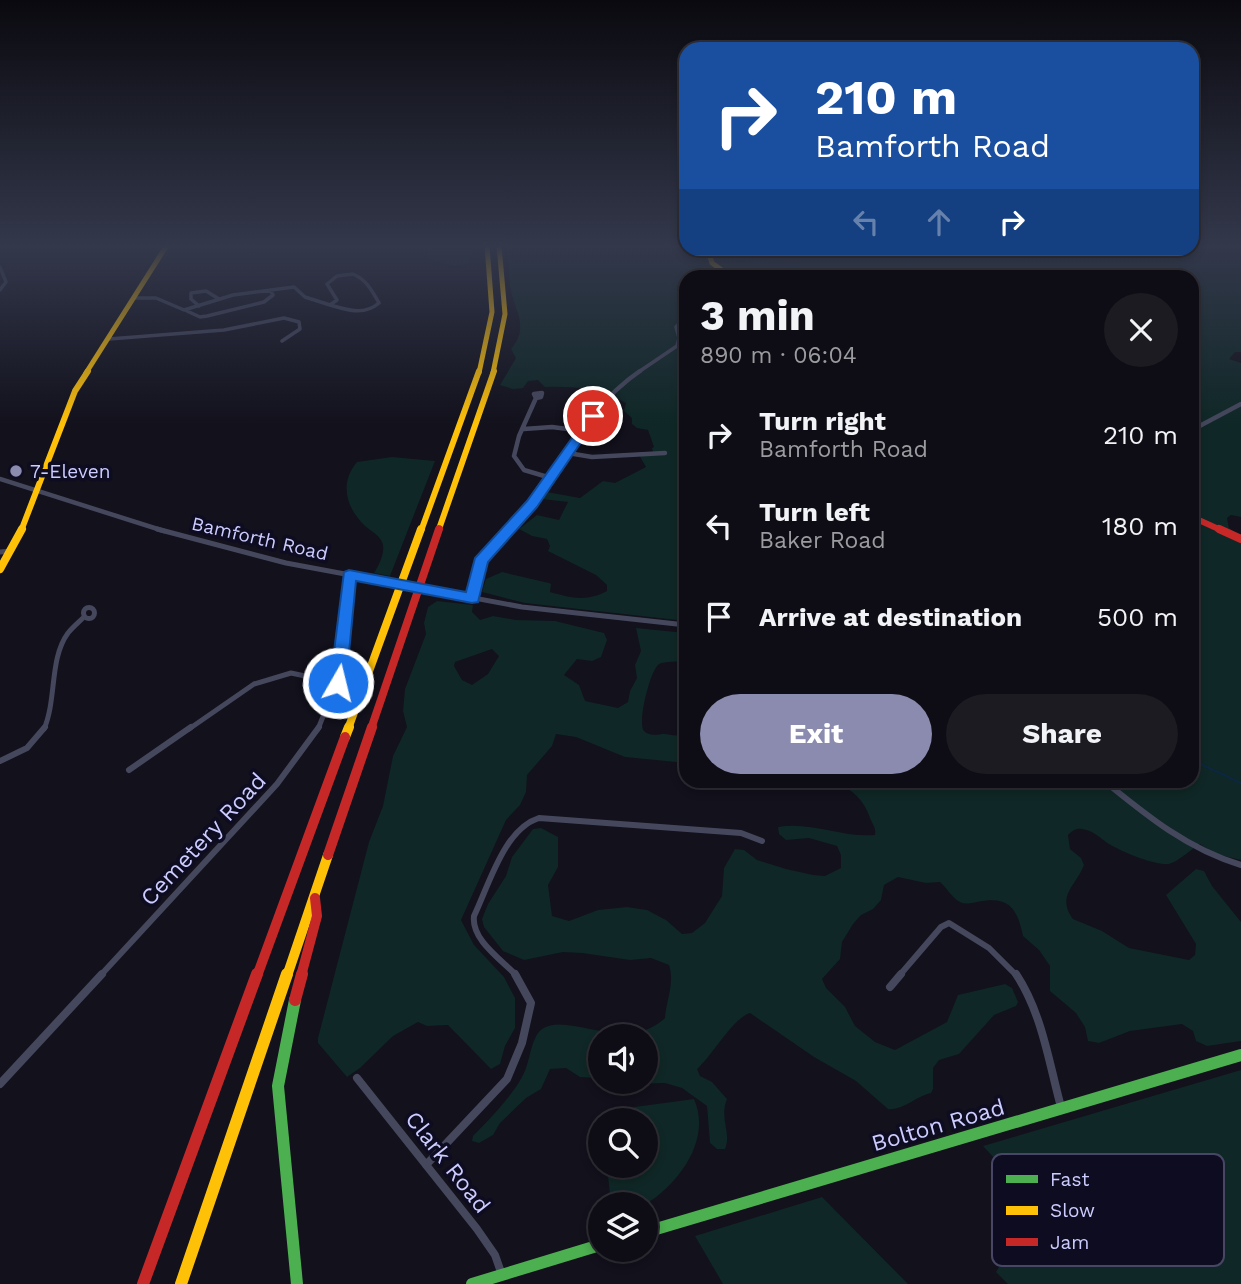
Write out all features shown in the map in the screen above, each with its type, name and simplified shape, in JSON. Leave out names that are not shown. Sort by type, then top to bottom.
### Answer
[{"type":"main road","points":[[0,569],[39,490],[68,406],[130,305]]},
{"type":"main road","points":[[144,1284],[482,364],[491,305]]},
{"type":"main road","points":[[181,1284],[496,364],[504,305]]},
{"type":"main road","points":[[1199,520],[1241,539]]},
{"type":"main road","points":[[297,1284],[278,1086],[292,1009],[317,916],[314,895]]},
{"type":"main road","name":"Bolton Road","points":[[658,1228],[1241,1055]]},
{"type":"main road","points":[[472,1284],[588,1249]]},
{"type":"street","points":[[172,305],[200,317],[249,305]]},
{"type":"street","points":[[184,310],[202,305]]},
{"type":"street","points":[[330,305],[358,311],[368,310],[376,305]]},
{"type":"street","points":[[109,339],[224,330],[284,318],[299,322],[300,329],[282,341]]},
{"type":"street","points":[[472,598],[481,561],[532,504],[613,391],[677,346],[679,338]]},
{"type":"street","points":[[536,398],[513,449],[517,463],[524,470],[551,478]]},
{"type":"street","points":[[1199,426],[1241,404]]},
{"type":"street","points":[[524,429],[552,427],[583,431]]},
{"type":"street","points":[[568,453],[592,457],[665,453]]},
{"type":"street","points":[[0,479],[39,490]]},
{"type":"street","name":"Bamforth Road","points":[[39,490],[188,538],[264,558],[522,607],[679,624]]},
{"type":"street","points":[[0,552],[11,551]]},
{"type":"street","name":"Cemetery Road","points":[[0,1084],[284,777],[313,738],[338,683],[349,575]]},
{"type":"street","points":[[0,761],[15,755],[46,731],[53,708],[58,654],[84,617]]},
{"type":"street","points":[[130,770],[254,684],[291,673],[338,683]]},
{"type":"street","points":[[1114,788],[1193,847],[1214,858],[1241,865]]},
{"type":"street","points":[[426,1165],[507,1079],[515,1063],[529,1017],[531,1003],[520,979],[478,936],[473,925],[477,905],[517,828],[539,818],[741,833],[762,841]]},
{"type":"street","points":[[890,987],[941,927],[949,923],[997,956],[1020,981],[1032,1007],[1062,1110]]},
{"type":"street","name":"Clark Road","points":[[357,1078],[495,1255],[502,1275]]},
{"type":"green space","points":[[515,305],[679,305],[679,620],[525,603],[482,592],[486,579],[502,572],[549,583],[550,592],[572,597],[592,597],[607,591],[607,585],[596,575],[548,551],[550,546],[547,539],[532,536],[519,529],[537,515],[559,520],[568,502],[542,499],[547,492],[580,498],[603,481],[615,483],[646,467],[639,455],[653,452],[654,447],[648,430],[632,424],[632,418],[624,411],[626,403],[607,394],[577,388],[545,387],[538,380],[528,381],[523,388],[513,389],[500,385],[516,358],[511,349],[519,334],[520,320]]},
{"type":"green space","points":[[1199,305],[1241,305],[1241,352],[1235,352],[1229,359],[1241,363],[1241,517],[1231,515],[1227,518],[1229,528],[1241,536],[1241,860],[1215,854],[1200,844],[1176,861],[1162,864],[1127,853],[1089,831],[1076,829],[1068,835],[1070,849],[1081,858],[1084,865],[1069,891],[1066,904],[1073,919],[1102,931],[1129,948],[1189,960],[1195,955],[1196,944],[1166,895],[1196,869],[1204,871],[1212,886],[1241,922],[1241,1041],[1207,1046],[1196,1041],[1193,1031],[1182,1024],[1130,1031],[1099,1043],[1088,1041],[1085,1027],[1076,1013],[1050,991],[1050,966],[1039,950],[1023,936],[1018,918],[1010,906],[988,900],[962,903],[940,882],[926,883],[898,877],[884,885],[881,900],[853,924],[842,942],[840,959],[822,979],[826,988],[845,1007],[855,1026],[875,1042],[895,1050],[947,1022],[958,995],[1005,984],[1012,988],[1018,1002],[1016,1006],[994,1015],[959,1054],[939,1060],[933,1068],[931,1093],[894,1109],[888,1109],[856,1081],[814,1057],[750,1013],[736,1022],[697,1069],[700,1076],[712,1082],[727,1099],[724,1113],[727,1143],[725,1149],[717,1149],[710,1143],[707,1106],[682,1088],[658,1083],[656,1024],[665,1018],[671,985],[669,965],[651,958],[630,960],[563,952],[524,960],[503,951],[484,927],[482,919],[488,904],[506,876],[512,857],[533,829],[541,828],[558,837],[558,867],[548,885],[552,916],[569,921],[598,910],[627,907],[647,910],[666,920],[682,934],[692,933],[705,923],[722,896],[724,868],[735,849],[744,850],[757,860],[813,875],[825,876],[841,868],[841,855],[837,846],[809,838],[786,840],[779,834],[778,827],[802,826],[875,835],[861,800],[846,788],[1199,788]]},
{"type":"green space","points":[[392,457],[435,461],[390,576],[374,573],[383,554],[382,542],[358,519],[349,503],[347,487],[351,470],[357,462]]},
{"type":"green space","points":[[437,601],[473,605],[472,612],[480,620],[493,616],[516,620],[555,621],[604,633],[607,640],[601,657],[592,661],[577,659],[564,675],[579,685],[585,701],[618,708],[628,702],[637,678],[635,665],[641,651],[636,628],[679,632],[679,662],[662,663],[655,668],[643,708],[642,726],[649,734],[679,735],[679,762],[625,757],[576,737],[556,734],[552,746],[527,775],[526,792],[520,805],[506,820],[461,920],[474,945],[504,977],[515,998],[515,1028],[505,1046],[500,1064],[491,1069],[448,1025],[427,1026],[418,1022],[393,1036],[347,1077],[318,1043],[318,1038],[369,842],[383,806],[393,756],[407,727],[403,711],[405,689],[426,634],[424,623],[428,607]],"holes":[[[492,649],[499,656],[488,674],[472,685],[462,680],[454,666],[455,662]]]},
{"type":"green space","points":[[553,1025],[588,1028],[588,1078],[580,1077],[566,1068],[550,1069],[541,1089],[526,1098],[500,1123],[493,1135],[479,1143],[472,1141],[473,1136],[517,1085],[539,1032]]},
{"type":"green space","points":[[1241,1070],[1241,1284],[1008,1284],[996,1272],[1000,1266],[1224,1266],[1224,1154],[992,1156],[983,1146]]},
{"type":"green space","points":[[694,1099],[699,1129],[695,1145],[680,1173],[658,1195],[658,1192],[610,1192],[608,1178],[658,1178],[658,1108],[627,1108]]},
{"type":"green space","points":[[822,1197],[908,1284],[723,1284],[695,1236]]},
{"type":"waterway","points":[[1199,763],[1241,783]]},
{"type":"traffic: fast","points":[[295,1000],[278,1086],[297,1284]]},
{"type":"traffic: fast","points":[[658,1228],[1241,1055]]},
{"type":"traffic: fast","points":[[472,1284],[588,1249]]},
{"type":"traffic: slow","points":[[0,569],[25,524],[75,391],[129,305]]},
{"type":"traffic: slow","points":[[345,737],[482,364],[491,305]]},
{"type":"traffic: slow","points":[[439,529],[496,364],[504,305]]},
{"type":"traffic: slow","points":[[181,1284],[328,855]]},
{"type":"traffic: jam","points":[[1199,520],[1241,539]]},
{"type":"traffic: jam","points":[[328,855],[439,529]]},
{"type":"traffic: jam","points":[[143,1284],[345,737]]},
{"type":"traffic: jam","points":[[295,1000],[317,916],[315,898]]},
{"type":"place","name":"7-Eleven","points":[[16,471]]},
{"type":"route","points":[[338,683],[349,575],[472,598],[481,561],[532,504],[593,416]]}]
